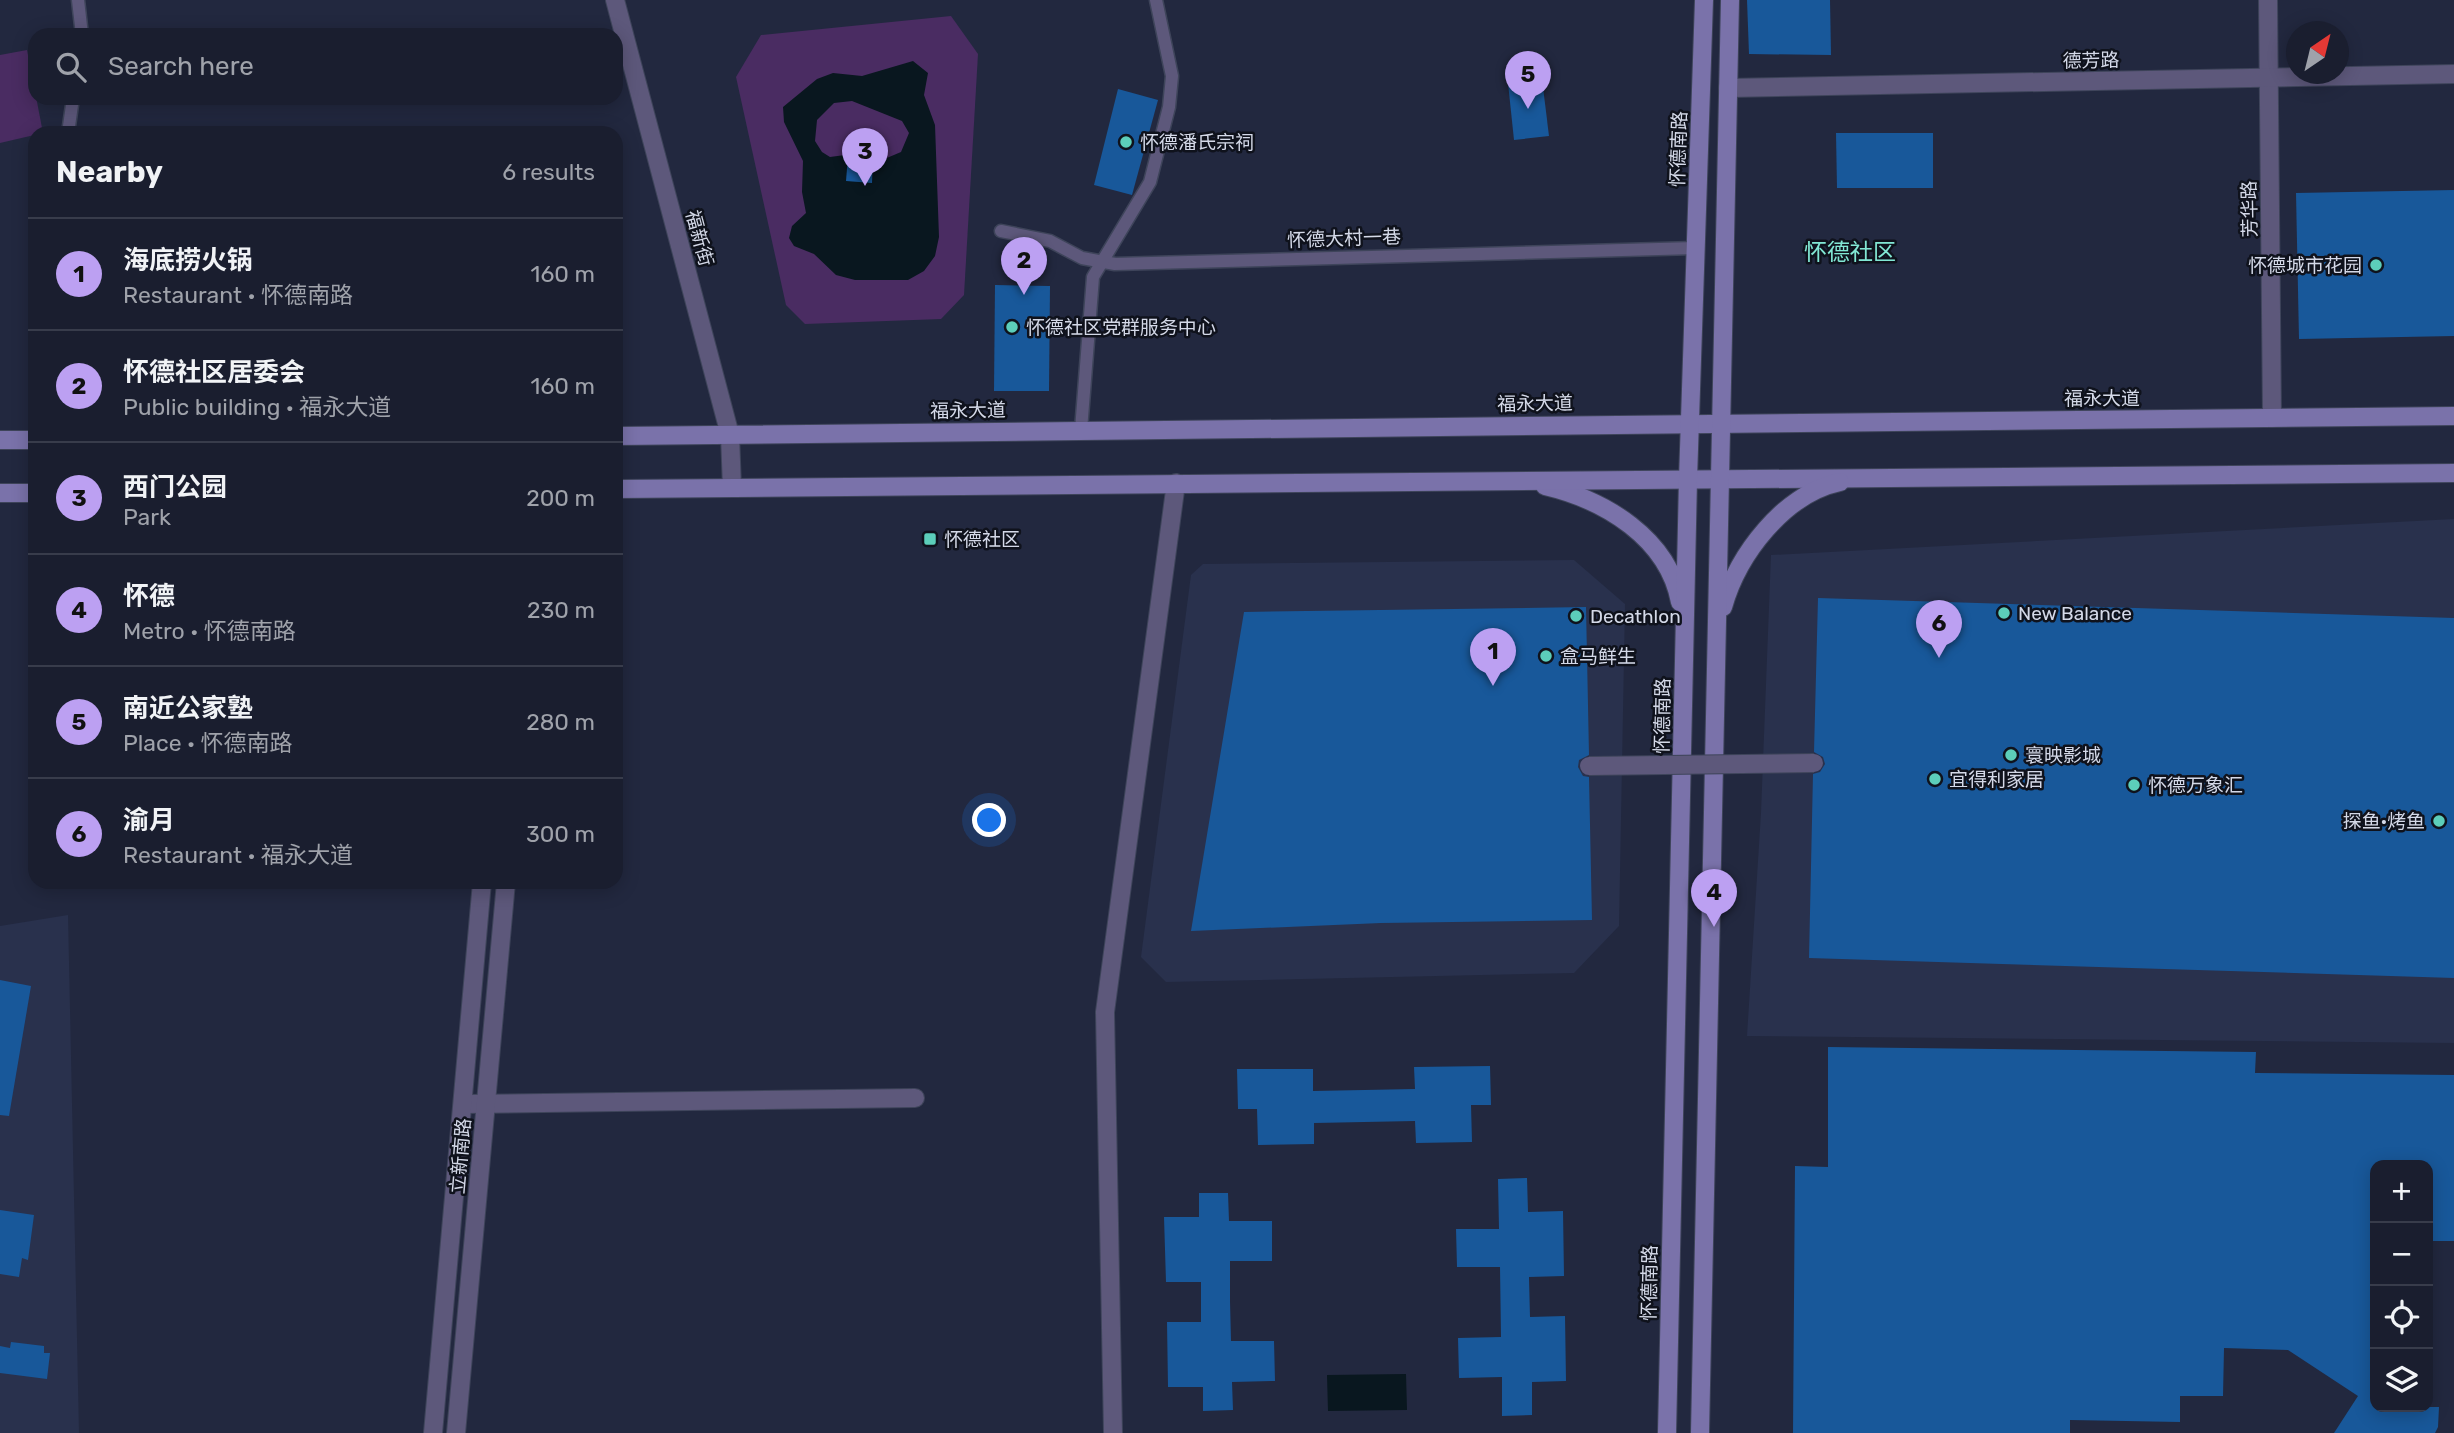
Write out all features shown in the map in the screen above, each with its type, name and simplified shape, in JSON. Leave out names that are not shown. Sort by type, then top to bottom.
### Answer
[{"type":"main road","name":"怀德南路","points":[[1667,1433],[1689,422],[1704,0]]},
{"type":"main road","points":[[1700,1433],[1730,0]]},
{"type":"main road","name":"福永大道","points":[[623,436],[1689,422],[2454,416]]},
{"type":"main road","points":[[0,440],[28,440]]},
{"type":"main road","points":[[623,489],[2454,473]]},
{"type":"main road","points":[[1717,630],[1728,590],[1740,565],[1769,526],[1812,493],[1834,483],[1862,478]]},
{"type":"main road","points":[[1521,480],[1563,490],[1592,502],[1632,525],[1665,564],[1677,587],[1684,626]]},
{"type":"main road","points":[[0,493],[28,493]]},
{"type":"street","name":"福新街","points":[[615,0],[622,28]]},
{"type":"street","name":"芳华路","points":[[2269,0],[2272,418]]},
{"type":"street","name":"福新街","points":[[623,30],[730,435],[732,488]]},
{"type":"street","name":"德芳路","points":[[1728,88],[2454,74]]},
{"type":"street","points":[[1113,1433],[1105,1012],[1176,484]]},
{"type":"street","points":[[1589,766],[1814,762]]},
{"type":"street","name":"立新南路","points":[[433,1433],[481,889]]},
{"type":"street","name":"立新南路","points":[[456,1433],[505,889]]},
{"type":"street","points":[[463,1104],[915,1098]]},
{"type":"lane","points":[[78,0],[81,28]]},
{"type":"lane","points":[[1081,430],[1090,293],[1099,263],[1150,182],[1170,107],[1172,76],[1156,0]]},
{"type":"lane","points":[[69,126],[72,105]]},
{"type":"lane","name":"怀德大村一巷","points":[[1001,231],[1050,241],[1082,258],[1099,263],[1695,248]]},
{"type":"shaded area","points":[[951,16],[978,54],[964,295],[941,319],[805,324],[786,305],[736,77],[761,35]]},
{"type":"shaded area","points":[[27,50],[28,105],[38,105],[42,126],[28,126],[28,136],[0,143],[0,55]]},
{"type":"shaded area","points":[[913,61],[928,73],[924,95],[935,125],[939,237],[935,256],[924,271],[908,280],[855,280],[836,275],[814,254],[794,246],[789,238],[792,226],[806,213],[802,192],[803,161],[784,122],[783,107],[817,79],[833,73],[862,76]],"holes":[[[852,101],[902,121],[909,133],[901,152],[882,160],[860,153],[830,157],[822,152],[815,141],[817,120],[834,103]]]},
{"type":"shaded area","name":"怀德万象汇","points":[[2454,519],[2454,1043],[1747,1036],[1761,813],[1771,555]]},
{"type":"shaded area","points":[[1574,560],[1625,604],[1619,926],[1574,973],[1166,982],[1141,957],[1191,575],[1203,564]]},
{"type":"shaded area","points":[[68,915],[79,1433],[0,1433],[0,926]]},
{"type":"shaded area","points":[[1406,1374],[1407,1410],[1328,1411],[1327,1375]]},
{"type":"building","points":[[1747,0],[1830,0],[1831,55],[1749,54]]},
{"type":"building","points":[[1542,79],[1549,136],[1514,140],[1508,83]]},
{"type":"building","name":"怀德潘氏宗祠","points":[[1118,89],[1158,100],[1132,195],[1094,185]]},
{"type":"building","points":[[1836,133],[1933,133],[1933,188],[1837,188]]},
{"type":"building","points":[[848,156],[873,158],[872,183],[846,181]]},
{"type":"building","name":"怀德城市花园","points":[[2454,190],[2454,336],[2299,339],[2296,193]]},
{"type":"building","points":[[995,285],[1050,286],[1049,391],[994,391]]},
{"type":"building","name":"怀德万象汇","points":[[1818,598],[2454,618],[2454,978],[1809,958],[1813,774],[1820,772],[1825,764],[1823,757],[1814,752]]},
{"type":"building","points":[[1586,607],[1589,755],[1579,760],[1578,767],[1583,776],[1589,777],[1592,920],[1381,923],[1191,931],[1244,612]]},
{"type":"building","points":[[0,980],[31,986],[9,1116],[0,1115]]},
{"type":"building","points":[[1828,1047],[2256,1052],[2255,1073],[2454,1075],[2454,1241],[2433,1241],[2433,1160],[2370,1160],[2370,1412],[2433,1412],[2433,1407],[2439,1407],[2438,1427],[2435,1433],[2334,1433],[2358,1396],[2288,1350],[2224,1348],[2223,1396],[2180,1396],[2180,1422],[2070,1420],[2070,1433],[1793,1433],[1795,1166],[1828,1167]]},
{"type":"building","points":[[1490,1066],[1491,1105],[1471,1105],[1472,1142],[1416,1143],[1415,1121],[1314,1123],[1314,1144],[1258,1145],[1257,1109],[1238,1109],[1237,1069],[1313,1069],[1313,1091],[1415,1089],[1414,1067]]},
{"type":"building","points":[[1527,1178],[1528,1212],[1563,1211],[1564,1276],[1529,1277],[1530,1317],[1565,1316],[1566,1381],[1532,1382],[1532,1415],[1502,1416],[1502,1377],[1459,1378],[1458,1338],[1501,1337],[1500,1267],[1457,1267],[1456,1229],[1499,1229],[1498,1179]]},
{"type":"building","points":[[1199,1193],[1228,1193],[1229,1221],[1272,1221],[1272,1261],[1230,1261],[1230,1301],[1231,1341],[1274,1341],[1275,1381],[1232,1382],[1233,1410],[1203,1411],[1203,1387],[1168,1387],[1167,1322],[1201,1322],[1201,1282],[1166,1282],[1164,1217],[1199,1217]]},
{"type":"building","points":[[0,1210],[34,1215],[28,1260],[22,1258],[19,1277],[0,1274]]},
{"type":"building","points":[[11,1342],[44,1346],[44,1353],[50,1353],[47,1379],[0,1373],[0,1346],[10,1348]]},
{"type":"place","name":"南近公家塾","points":[[1528,109]]},
{"type":"place","name":"怀德潘氏宗祠","points":[[1126,142]]},
{"type":"place","name":"西门公园","points":[[865,186]]},
{"type":"place","name":"怀德城市花园","points":[[2376,265]]},
{"type":"place","name":"怀德社区居委会","points":[[1024,295]]},
{"type":"place","name":"怀德社区党群服务中心","points":[[1012,327]]},
{"type":"place","name":"怀德社区","points":[[930,539]]},
{"type":"place","name":"New Balance","points":[[2004,613]]},
{"type":"place","name":"Decathlon","points":[[1576,616]]},
{"type":"place","name":"盒马鲜生","points":[[1546,656]]},
{"type":"place","name":"渝月","points":[[1939,658]]},
{"type":"place","name":"海底捞火锅","points":[[1493,686]]},
{"type":"place","name":"寰映影城","points":[[2011,755]]},
{"type":"place","name":"宜得利家居","points":[[1935,779]]},
{"type":"place","name":"怀德万象汇","points":[[2134,785]]},
{"type":"place","name":"探鱼·烤鱼","points":[[2439,821]]},
{"type":"place","name":"怀德","points":[[1714,927]]},
{"type":"district","name":"怀德社区","points":[[1850,252]]}]
